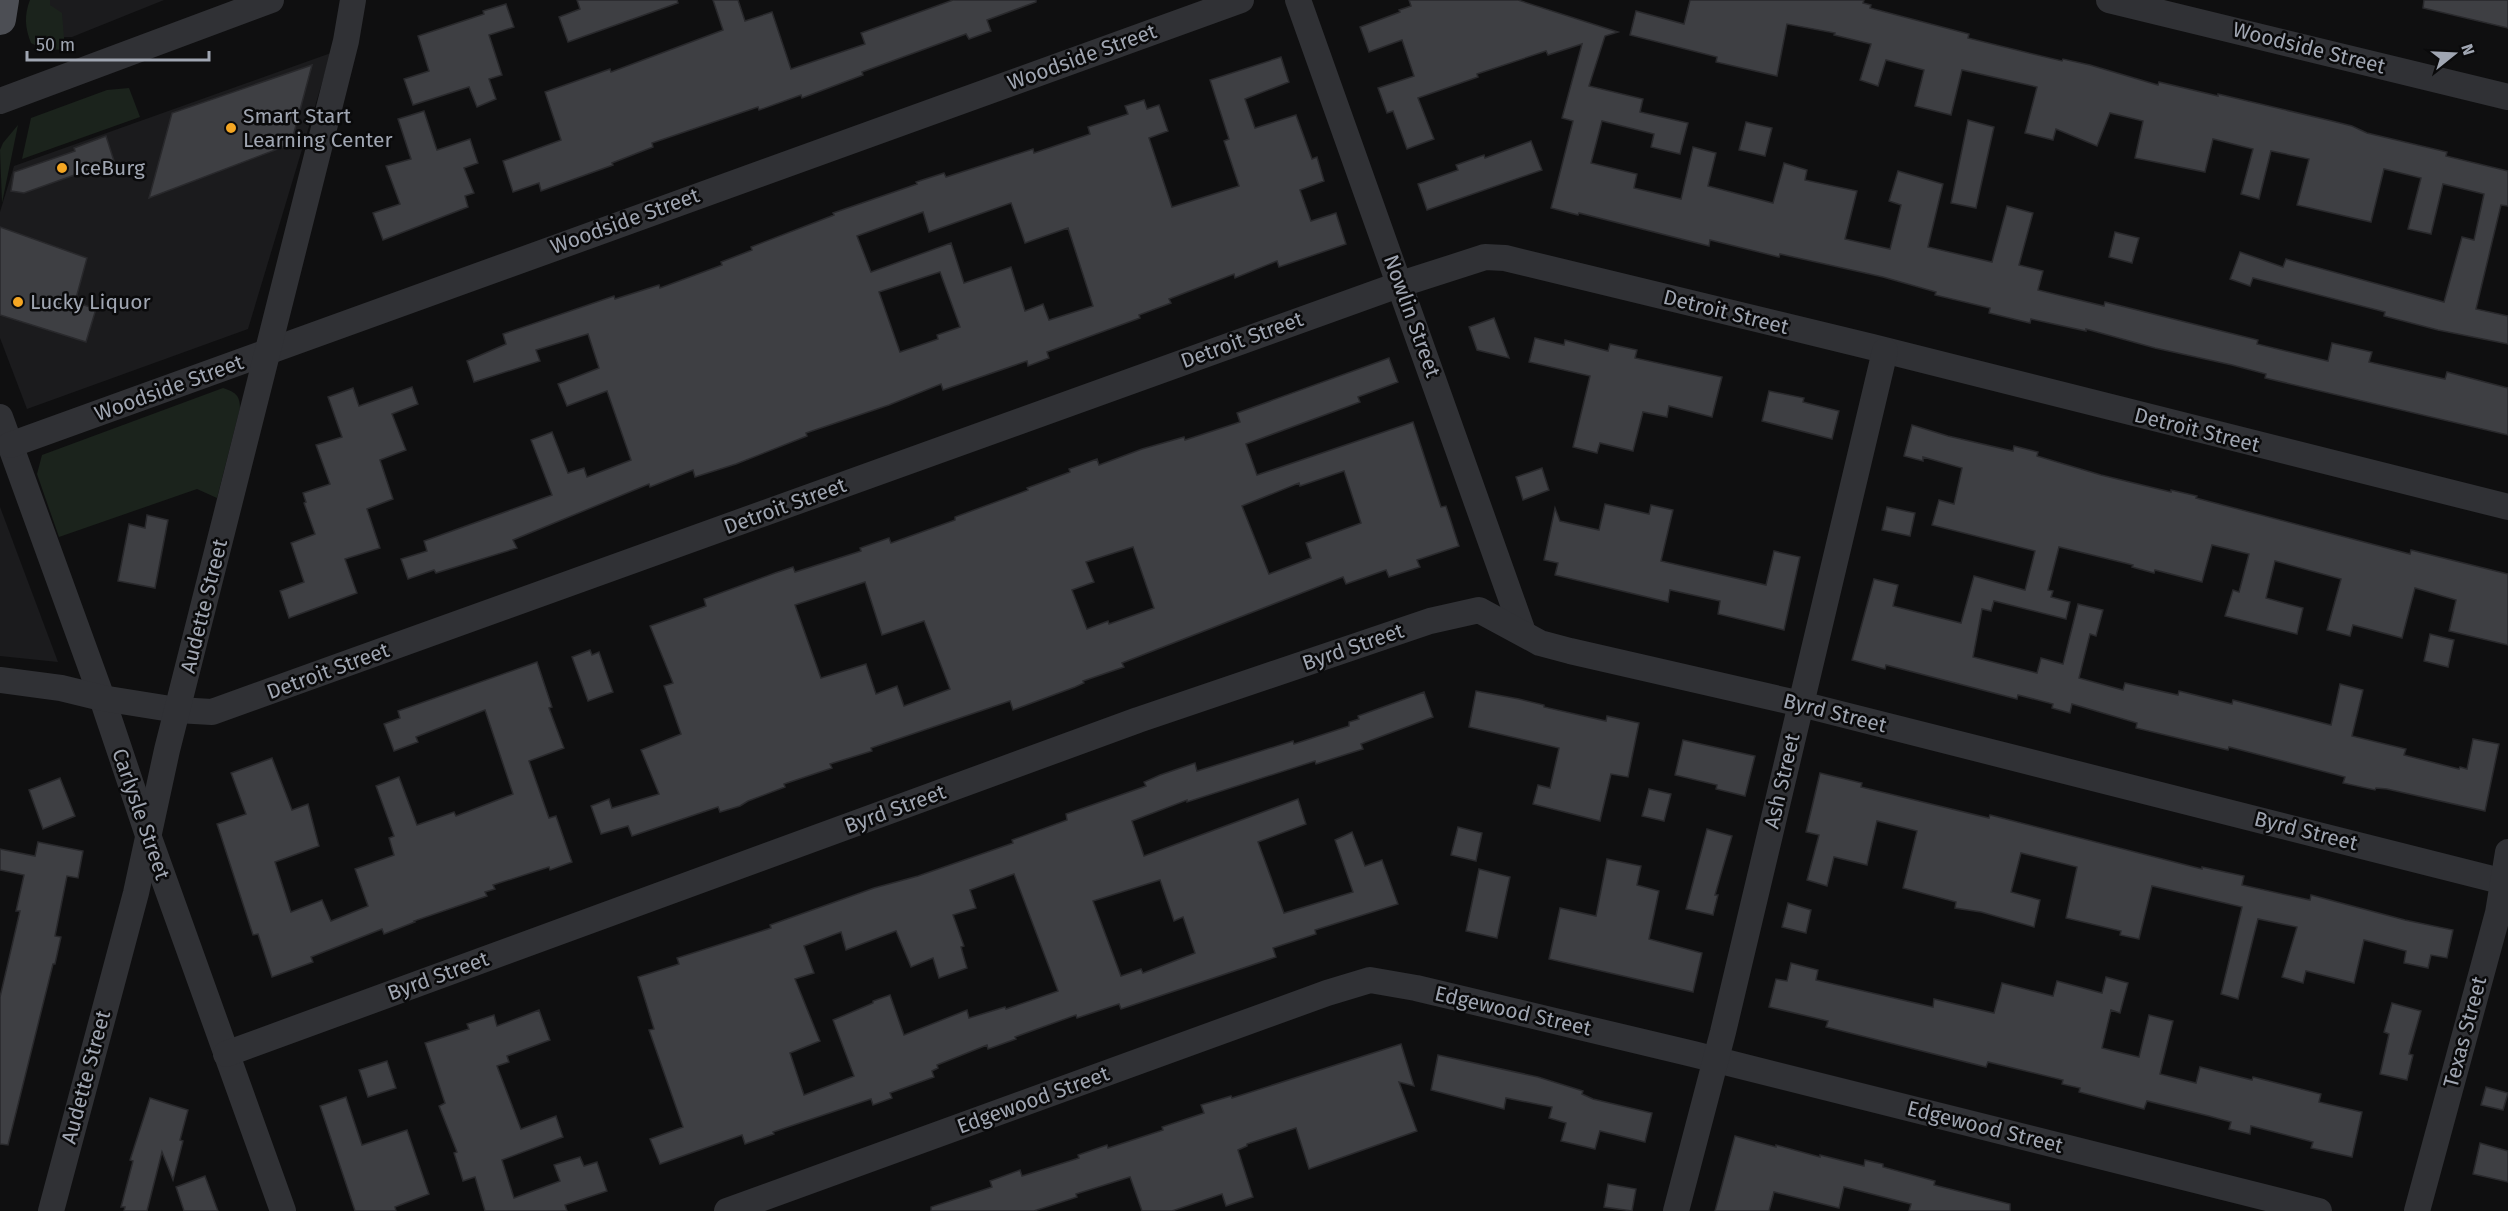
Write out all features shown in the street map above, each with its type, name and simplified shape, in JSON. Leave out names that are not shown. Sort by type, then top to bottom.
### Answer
[{"type":"main road","points":[[0,19],[3,0]]},
{"type":"street","points":[[0,101],[271,0]]},
{"type":"street","name":"Audette Street","points":[[51,1211],[135,893],[177,710],[346,41],[352,0]]},
{"type":"street","name":"Woodside Street","points":[[10,445],[1241,0]]},
{"type":"street","name":"Nowlin Street","points":[[1298,0],[1523,632]]},
{"type":"street","name":"Woodside Street","points":[[2109,0],[2508,97]]},
{"type":"street","name":"Detroit Street","points":[[0,680],[61,688],[102,698],[177,710],[212,712],[1401,284],[1485,257],[1505,258],[1886,351],[2508,507]]},
{"type":"street","name":"Ash Street","points":[[1676,1211],[1716,1060],[1886,351]]},
{"type":"street","name":"Carlysle Street","points":[[0,417],[283,1211]]},
{"type":"street","name":"Byrd Street","points":[[226,1054],[1137,720],[1431,621],[1479,610],[1540,643],[1570,651],[1801,704],[2505,883]]},
{"type":"street","name":"Texas Street","points":[[2416,1211],[2498,913],[2505,883],[2508,852]]},
{"type":"street","name":"Edgewood Street","points":[[727,1211],[1316,996],[1370,980],[1416,988],[1716,1060],[2319,1211]]},
{"type":"shaded area","points":[[30,0],[50,0],[50,5],[62,13],[65,50],[43,49],[31,43],[26,22]]},
{"type":"shaded area","points":[[35,0],[164,0],[72,37],[42,37]]},
{"type":"shaded area","points":[[331,53],[248,329],[27,409],[0,338],[0,212],[14,166]]},
{"type":"shaded area","points":[[129,88],[140,117],[22,159],[31,118],[107,90]]},
{"type":"shaded area","points":[[18,125],[2,203],[0,150]]},
{"type":"shaded area","points":[[223,388],[236,395],[240,408],[217,498],[197,489],[59,537],[37,474],[42,455]]},
{"type":"shaded area","points":[[0,507],[58,662],[0,656]]},
{"type":"building","points":[[577,0],[677,0],[678,3],[568,42],[559,17],[580,9]]},
{"type":"building","points":[[713,0],[738,0],[745,21],[772,12],[791,69],[865,44],[861,33],[953,0],[1036,0],[1036,2],[987,20],[991,31],[969,39],[966,34],[862,72],[863,75],[802,98],[801,95],[759,110],[758,107],[652,143],[653,147],[612,163],[613,165],[541,191],[539,183],[513,192],[503,161],[561,140],[545,92],[610,69],[611,72],[723,30]]},
{"type":"building","points":[[1409,0],[1518,0],[1618,32],[1605,36],[1589,86],[1643,99],[1640,112],[1688,123],[1680,154],[1651,147],[1654,134],[1602,121],[1591,163],[1637,174],[1634,188],[1681,199],[1693,147],[1716,153],[1708,186],[1773,203],[1784,163],[1807,170],[1805,180],[1857,191],[1845,239],[1890,249],[1901,205],[1889,201],[1898,171],[1943,184],[1928,247],[1992,262],[2007,206],[2033,213],[2019,265],[2043,271],[2038,290],[2104,306],[2105,302],[2258,340],[2257,344],[2328,361],[2332,343],[2372,352],[2369,362],[2445,379],[2447,372],[2508,388],[2508,435],[2265,378],[2266,374],[2086,329],[2086,331],[2031,319],[2030,323],[1989,313],[1990,308],[1935,295],[1936,292],[1883,277],[1780,254],[1779,257],[1710,240],[1709,246],[1551,208],[1573,121],[1562,118],[1582,44],[1548,55],[1546,51],[1477,74],[1478,77],[1418,98],[1434,139],[1407,149],[1393,111],[1387,113],[1378,88],[1414,76],[1402,40],[1369,52],[1360,27],[1411,6]]},
{"type":"building","points":[[1690,0],[1864,0],[1863,3],[1871,5],[1870,8],[1969,34],[1968,38],[2062,61],[2063,59],[2090,65],[2158,85],[2159,82],[2218,96],[2218,94],[2332,121],[2367,133],[2447,152],[2446,156],[2508,171],[2508,206],[2501,205],[2476,309],[2508,316],[2508,344],[2438,330],[2384,316],[2385,312],[2253,278],[2250,286],[2230,279],[2240,252],[2283,267],[2286,259],[2444,302],[2462,237],[2474,240],[2484,194],[2443,184],[2431,234],[2408,229],[2421,178],[2384,169],[2371,222],[2297,205],[2309,159],[2271,151],[2259,199],[2241,194],[2253,149],[2213,139],[2205,172],[2135,158],[2143,121],[2110,113],[2097,146],[2056,129],[2053,140],[2025,133],[2037,87],[1962,70],[1951,115],[1915,106],[1924,70],[1886,60],[1878,86],[1860,80],[1871,44],[1834,35],[1835,33],[1787,24],[1777,76],[1716,62],[1717,57],[1630,35],[1636,11],[1684,24]]},
{"type":"building","points":[[2424,0],[2508,0],[2508,28],[2423,8]]},
{"type":"building","points":[[506,4],[514,27],[489,35],[502,75],[489,79],[496,99],[477,107],[469,87],[413,105],[404,79],[429,71],[418,36],[484,14],[483,11]]},
{"type":"building","points":[[1281,57],[1289,82],[1245,99],[1255,128],[1296,115],[1312,159],[1317,157],[1324,181],[1300,190],[1311,221],[1336,213],[1346,244],[1279,267],[1277,261],[1235,278],[1234,274],[1169,299],[1171,303],[1139,315],[1140,318],[1047,352],[1049,358],[1028,366],[1027,361],[943,390],[941,384],[889,405],[806,433],[807,436],[736,464],[695,477],[693,470],[650,487],[649,484],[513,540],[517,548],[436,573],[434,570],[408,579],[401,559],[427,551],[424,541],[552,495],[531,440],[552,432],[568,473],[584,468],[587,477],[631,460],[607,391],[567,406],[558,384],[599,368],[588,334],[536,350],[540,361],[474,382],[467,361],[506,344],[503,334],[614,296],[615,299],[659,285],[660,288],[722,265],[721,262],[752,250],[751,247],[834,215],[833,213],[917,184],[916,182],[944,173],[946,177],[1033,149],[1034,153],[1090,134],[1088,127],[1128,114],[1125,106],[1144,100],[1147,109],[1159,105],[1168,131],[1149,138],[1172,207],[1239,186],[1224,141],[1229,139],[1210,80]],"holes":[[[1011,203],[1025,243],[1068,228],[1093,306],[1049,320],[1043,304],[1025,311],[1011,267],[964,283],[951,243],[871,272],[857,236],[923,212],[929,232]],[[940,272],[960,327],[937,335],[938,339],[900,352],[879,292]]]},
{"type":"building","name":"Smart Start Learning Center","points":[[312,65],[291,144],[149,198],[172,113]]},
{"type":"building","points":[[424,111],[437,150],[470,139],[478,163],[464,168],[474,193],[465,196],[468,207],[383,240],[373,213],[400,204],[386,166],[411,159],[398,119]]},
{"type":"building","points":[[1968,120],[1994,127],[1976,208],[1951,203]]},
{"type":"building","points":[[1746,122],[1772,128],[1765,156],[1739,150]]},
{"type":"building","name":"IceBurg","points":[[106,136],[114,161],[24,193],[11,191],[14,172],[75,151],[74,148]]},
{"type":"building","points":[[1531,141],[1542,170],[1427,210],[1418,184],[1458,170],[1456,165],[1484,155],[1485,158]]},
{"type":"building","points":[[0,227],[87,258],[75,302],[96,309],[86,342],[0,315]]},
{"type":"building","points":[[2115,232],[2139,238],[2132,263],[2109,257]]},
{"type":"building","points":[[1494,318],[1509,358],[1477,350],[1469,327]]},
{"type":"building","points":[[1535,338],[1564,345],[1565,340],[1608,351],[1610,344],[1637,350],[1635,358],[1722,377],[1712,417],[1669,406],[1667,417],[1643,412],[1633,451],[1600,443],[1597,453],[1573,447],[1590,376],[1529,362]]},
{"type":"building","points":[[1389,358],[1398,382],[1358,397],[1360,402],[1246,444],[1257,475],[1413,422],[1441,507],[1446,506],[1459,546],[1417,560],[1420,567],[1389,577],[1386,570],[1346,584],[1343,577],[1122,663],[1124,667],[1013,710],[1010,701],[871,748],[872,751],[830,764],[832,768],[784,784],[785,787],[740,806],[720,812],[718,807],[632,836],[628,826],[601,834],[591,806],[609,799],[612,808],[659,794],[641,750],[681,734],[664,686],[673,683],[650,626],[706,606],[704,599],[775,573],[793,567],[795,572],[861,551],[860,548],[889,538],[891,543],[955,520],[955,517],[1028,490],[1027,488],[1070,472],[1069,469],[1097,459],[1099,465],[1142,449],[1184,437],[1185,440],[1240,422],[1237,413]],"holes":[[[1344,471],[1361,523],[1306,543],[1311,558],[1269,574],[1242,506],[1299,483],[1300,486]],[[1133,547],[1154,608],[1109,624],[1108,621],[1087,629],[1072,590],[1094,582],[1086,562]],[[865,582],[882,635],[924,621],[950,689],[904,706],[897,686],[876,694],[866,664],[821,678],[795,605]]]},
{"type":"building","points":[[412,387],[418,404],[392,414],[406,450],[380,460],[393,499],[367,509],[380,548],[345,559],[357,593],[289,618],[280,591],[304,582],[291,543],[315,534],[304,503],[306,502],[303,493],[330,484],[316,445],[342,437],[328,397],[353,388],[359,406]]},
{"type":"building","points":[[1769,391],[1804,398],[1803,402],[1839,411],[1832,439],[1762,421]]},
{"type":"building","points":[[1912,425],[2013,451],[2014,446],[2038,452],[2037,456],[2101,475],[2197,496],[2196,498],[2410,554],[2411,550],[2508,574],[2508,645],[2449,631],[2456,600],[2415,588],[2402,638],[2353,625],[2350,636],[2327,630],[2341,579],[2275,561],[2266,598],[2303,608],[2297,634],[2225,616],[2233,590],[2239,592],[2249,554],[2212,545],[2202,582],[2155,570],[2154,573],[2132,567],[2133,565],[2059,547],[2048,590],[2053,591],[2051,597],[2070,602],[2066,619],[1994,601],[1991,611],[1982,609],[1973,657],[2037,673],[2041,658],[2063,664],[2078,604],[2103,610],[2096,636],[2090,634],[2079,678],[2123,690],[2125,683],[2178,695],[2179,691],[2232,704],[2233,700],[2331,725],[2340,684],[2363,690],[2352,736],[2406,749],[2404,755],[2459,769],[2460,767],[2467,769],[2473,739],[2499,744],[2485,811],[2387,789],[2376,788],[2375,790],[2343,783],[2345,777],[2229,747],[2228,750],[2136,728],[2137,723],[2072,704],[2070,713],[2052,708],[2053,704],[2018,695],[2017,699],[1886,665],[1885,669],[1852,660],[1874,579],[1898,585],[1893,606],[1961,623],[1974,576],[2025,590],[2035,551],[1932,525],[1939,500],[1954,504],[1962,468],[1923,457],[1923,461],[1904,456]]},
{"type":"building","points":[[1542,468],[1549,490],[1523,500],[1516,477]]},
{"type":"building","points":[[1605,504],[1649,514],[1651,505],[1673,510],[1661,561],[1766,585],[1774,551],[1800,557],[1784,630],[1718,614],[1720,601],[1670,590],[1668,602],[1555,575],[1558,563],[1544,560],[1555,508],[1560,521],[1599,530]]},
{"type":"building","points":[[1887,507],[1915,513],[1910,536],[1882,530]]},
{"type":"building","points":[[147,515],[168,520],[155,588],[118,581],[129,524],[145,528]]},
{"type":"building","points":[[2430,634],[2454,640],[2448,667],[2424,661]]},
{"type":"building","points":[[590,650],[592,655],[599,652],[613,692],[588,701],[572,657]]},
{"type":"building","points":[[537,662],[552,707],[549,708],[564,748],[529,761],[549,818],[556,816],[572,862],[493,885],[495,889],[485,892],[487,896],[414,921],[384,934],[382,929],[311,957],[313,962],[272,977],[258,934],[253,935],[217,824],[246,814],[231,773],[272,758],[292,810],[308,804],[319,846],[275,862],[291,912],[322,900],[331,921],[368,906],[355,869],[394,855],[389,838],[394,836],[376,786],[399,777],[417,825],[454,812],[456,816],[513,794],[485,710],[416,737],[418,742],[394,751],[384,724],[400,718],[398,711]]},
{"type":"building","points":[[1476,691],[1519,699],[1606,721],[1607,716],[1639,723],[1628,777],[1611,774],[1600,821],[1533,804],[1538,785],[1550,788],[1559,748],[1469,727]]},
{"type":"building","points":[[1424,692],[1433,717],[1361,744],[1363,749],[1316,764],[1315,761],[1187,802],[1187,800],[1132,821],[1144,856],[1298,799],[1306,824],[1258,842],[1284,913],[1353,892],[1335,840],[1352,832],[1365,866],[1382,860],[1398,904],[1315,930],[1316,934],[1273,948],[1276,957],[1121,1009],[1119,1004],[1077,1018],[1076,1015],[988,1049],[987,1045],[937,1065],[938,1068],[932,1071],[934,1077],[890,1093],[892,1098],[873,1105],[871,1099],[773,1132],[774,1134],[745,1144],[742,1135],[660,1164],[650,1139],[683,1127],[649,1030],[654,1029],[638,977],[679,964],[677,958],[771,928],[770,925],[874,888],[918,876],[1013,843],[1012,840],[1067,820],[1066,814],[1146,786],[1144,782],[1160,775],[1195,763],[1197,771],[1293,741],[1294,744],[1349,726],[1349,722],[1359,719],[1358,716]],"holes":[[[1014,874],[1058,991],[1006,1009],[1005,1007],[969,1018],[967,1010],[904,1035],[890,995],[873,1001],[873,1003],[833,1020],[854,1076],[804,1095],[790,1053],[820,1041],[795,979],[814,973],[804,946],[841,932],[846,950],[896,931],[911,967],[933,958],[939,978],[967,968],[961,947],[964,946],[953,915],[976,908],[970,890]],[[1160,880],[1174,921],[1183,917],[1195,953],[1143,973],[1141,969],[1121,976],[1093,901]]]},
{"type":"building","points":[[1683,740],[1755,756],[1745,796],[1716,789],[1717,785],[1675,775]]},
{"type":"building","points":[[1820,773],[1862,783],[1861,787],[1989,818],[1990,815],[2202,869],[2202,867],[2244,876],[2242,885],[2310,900],[2311,895],[2453,930],[2447,958],[2431,955],[2428,968],[2404,963],[2406,951],[2364,940],[2354,983],[2306,971],[2303,983],[2282,977],[2297,927],[2258,919],[2238,999],[2221,994],[2242,907],[2152,886],[2139,939],[2120,935],[2121,931],[2066,918],[2077,867],[2021,853],[2011,892],[2040,900],[2034,927],[1981,912],[1955,908],[1956,902],[1903,888],[1917,831],[1877,821],[1867,865],[1834,857],[1827,886],[1807,880],[1819,835],[1806,832]]},
{"type":"building","points":[[60,778],[75,816],[43,829],[29,790]]},
{"type":"building","points":[[1649,789],[1671,794],[1664,821],[1642,816]]},
{"type":"building","points":[[1458,827],[1482,833],[1476,861],[1451,855]]},
{"type":"building","points":[[1707,829],[1732,836],[1715,895],[1718,895],[1713,915],[1686,909]]},
{"type":"building","points":[[38,842],[83,851],[78,878],[67,876],[55,936],[61,937],[8,1145],[0,1144],[0,997],[20,911],[16,911],[24,875],[0,870],[0,849],[35,856]]},
{"type":"building","points":[[1607,859],[1641,866],[1637,885],[1659,891],[1649,939],[1702,953],[1693,992],[1549,959],[1560,908],[1596,916]]},
{"type":"building","points":[[1479,869],[1510,877],[1497,938],[1466,931]]},
{"type":"building","points":[[1788,903],[1811,910],[1806,933],[1782,927]]},
{"type":"building","points":[[1791,963],[1818,970],[1816,980],[1933,1007],[1934,999],[1994,1013],[2002,983],[2053,996],[2057,981],[2102,993],[2106,977],[2128,983],[2120,1013],[2111,1010],[2102,1048],[2139,1057],[2149,1015],[2173,1021],[2160,1074],[2196,1083],[2200,1067],[2321,1094],[2319,1102],[2362,1112],[2352,1157],[2311,1148],[2313,1142],[2251,1126],[2250,1134],[2229,1129],[2231,1122],[2147,1101],[2144,1109],[2079,1092],[2080,1088],[2062,1084],[2063,1080],[1988,1062],[1986,1067],[1826,1027],[1828,1021],[1769,1007],[1776,979],[1787,981]]},
{"type":"building","points":[[2392,1003],[2421,1011],[2409,1054],[2413,1055],[2407,1080],[2380,1074],[2389,1034],[2384,1032]]},
{"type":"building","points":[[539,1010],[550,1040],[507,1056],[509,1062],[497,1066],[521,1129],[556,1116],[563,1137],[502,1160],[514,1198],[560,1181],[554,1165],[580,1157],[584,1166],[597,1162],[607,1191],[565,1205],[567,1211],[485,1211],[475,1177],[463,1181],[454,1153],[457,1152],[439,1106],[445,1103],[425,1043],[469,1029],[467,1024],[494,1015],[497,1026]]},
{"type":"building","points":[[1401,1044],[1414,1086],[1399,1082],[1417,1131],[1309,1169],[1296,1128],[1247,1144],[1238,1150],[1253,1197],[1226,1206],[1222,1194],[1172,1211],[1142,1211],[1130,1177],[1076,1194],[1077,1197],[1034,1211],[931,1211],[931,1207],[992,1187],[990,1181],[1020,1170],[1022,1176],[1079,1158],[1078,1155],[1107,1145],[1108,1148],[1163,1130],[1162,1127],[1204,1113],[1201,1105],[1231,1096],[1232,1098]]},
{"type":"building","points":[[1438,1055],[1538,1077],[1583,1091],[1582,1094],[1593,1099],[1652,1113],[1645,1142],[1600,1131],[1595,1149],[1561,1141],[1566,1123],[1549,1118],[1552,1107],[1506,1098],[1504,1109],[1431,1090]]},
{"type":"building","points":[[387,1061],[396,1088],[368,1097],[359,1070]]},
{"type":"building","points":[[2486,1087],[2508,1093],[2503,1110],[2481,1105]]},
{"type":"building","points":[[346,1097],[362,1145],[407,1130],[429,1194],[395,1207],[396,1211],[355,1211],[320,1106]]},
{"type":"building","points":[[150,1098],[188,1110],[180,1140],[183,1141],[173,1180],[162,1152],[147,1211],[124,1211],[125,1207],[121,1207],[133,1161],[130,1160]]},
{"type":"building","points":[[1735,1136],[1864,1166],[1865,1160],[1883,1164],[1883,1167],[1935,1181],[1934,1185],[2010,1204],[2010,1211],[1909,1211],[1911,1204],[1844,1187],[1839,1208],[1774,1192],[1769,1211],[1715,1211]]},
{"type":"building","points":[[2480,1143],[2508,1151],[2508,1182],[2473,1174]]},
{"type":"building","points":[[205,1176],[218,1211],[184,1211],[176,1187]]},
{"type":"building","points":[[1608,1184],[1636,1189],[1632,1211],[1604,1207]]},
{"type":"place","name":"Smart Start Learning Center","points":[[231,128]]},
{"type":"place","name":"IceBurg","points":[[62,168]]},
{"type":"place","name":"Lucky Liquor","points":[[18,302]]}]
